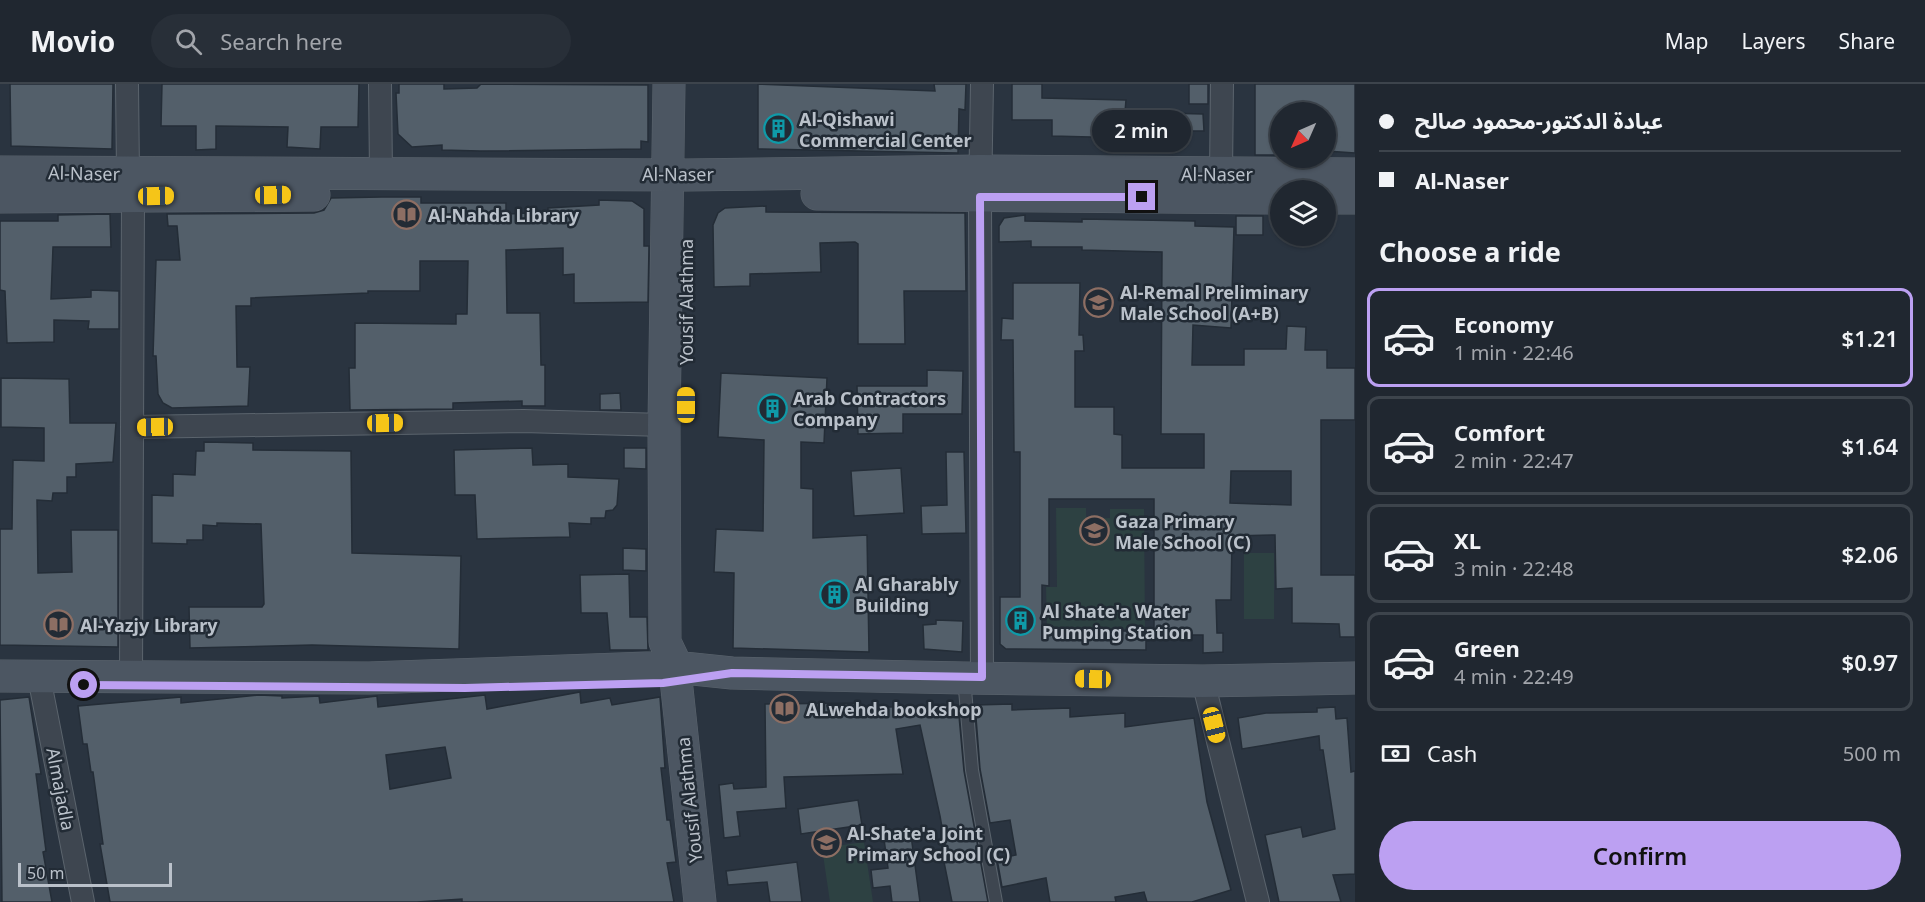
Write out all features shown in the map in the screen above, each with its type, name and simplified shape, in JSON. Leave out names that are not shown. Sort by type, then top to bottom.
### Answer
[{"type":"main road","name":"Yousif Alathma","points":[[669,84],[677,183],[685,643],[675,670]]},
{"type":"main road","name":"Yousif Alathma","points":[[685,84],[677,183],[664,425],[665,642],[675,670],[700,902]]},
{"type":"main road","name":"Al-Naser","points":[[0,172],[131,185],[980,184],[1270,197]]},
{"type":"main road","name":"Al-Naser","points":[[0,197],[131,185],[381,174],[677,183]]},
{"type":"main road","name":"Al-Naser","points":[[980,184],[1221,174],[1355,174]]},
{"type":"main road","points":[[1336,198],[1355,198]]},
{"type":"main road","points":[[0,676],[40,681],[465,688],[675,670]]},
{"type":"main road","points":[[0,686],[40,681],[131,676],[369,678],[675,670],[732,673],[1203,681],[1355,678]]},
{"type":"street","points":[[127,84],[131,185],[131,676]]},
{"type":"street","points":[[380,84],[381,174]]},
{"type":"street","points":[[973,677],[982,84]]},
{"type":"street","points":[[1221,174],[1222,84]]},
{"type":"street","points":[[132,427],[523,421],[664,425]]},
{"type":"street","name":"Almajadla","points":[[40,681],[83,902]]},
{"type":"street","points":[[1203,681],[1258,902]]},
{"type":"lane","points":[[973,677],[972,770],[996,902]]},
{"type":"green space","points":[[1056,508],[1086,508],[1086,519],[1110,518],[1110,509],[1144,509],[1145,629],[1047,629],[1046,587],[1057,587]]},
{"type":"green space","points":[[1244,553],[1274,553],[1274,619],[1244,619]]},
{"type":"green space","points":[[864,842],[873,902],[830,902],[822,848]]},
{"type":"building","points":[[10,84],[113,84],[112,149],[11,146]]},
{"type":"building","points":[[162,84],[359,84],[358,127],[321,127],[320,149],[287,147],[288,127],[216,126],[216,149],[196,150],[196,126],[161,126]]},
{"type":"building","points":[[399,84],[444,84],[444,89],[477,88],[481,84],[648,85],[648,142],[641,141],[641,149],[480,151],[442,150],[442,145],[412,147],[398,134],[396,93],[399,93]]},
{"type":"building","points":[[758,84],[935,91],[934,84],[966,84],[965,110],[959,109],[958,153],[758,149]]},
{"type":"building","points":[[1012,84],[1042,84],[1042,98],[1126,100],[1125,112],[1203,114],[1204,131],[1168,131],[1168,139],[1052,136],[1052,120],[1012,120]]},
{"type":"building","points":[[1189,84],[1208,84],[1208,104],[1189,104]]},
{"type":"building","points":[[1255,84],[1355,84],[1355,153],[1336,152],[1336,102],[1270,102],[1270,155],[1255,155]]},
{"type":"building","points":[[421,197],[421,203],[506,203],[506,214],[548,212],[548,208],[599,205],[599,200],[632,201],[644,209],[644,246],[649,246],[648,302],[574,303],[574,274],[563,275],[563,248],[506,250],[507,313],[540,313],[541,365],[545,365],[545,406],[522,406],[522,401],[453,403],[453,409],[350,410],[349,368],[355,368],[355,323],[456,324],[456,314],[467,314],[468,261],[420,261],[420,291],[368,291],[368,293],[251,298],[251,306],[236,306],[237,367],[250,367],[248,406],[172,408],[163,403],[158,394],[156,356],[153,356],[156,260],[180,260],[177,226],[168,226],[167,214],[314,213],[324,210],[331,198]]},
{"type":"building","points":[[766,206],[766,212],[965,213],[966,291],[904,291],[905,344],[858,344],[858,244],[855,242],[820,243],[821,272],[750,274],[750,286],[714,287],[713,225],[718,213],[725,208]]},
{"type":"building","points":[[110,214],[111,247],[53,247],[51,299],[91,297],[91,290],[119,291],[119,329],[88,329],[89,321],[54,320],[54,342],[7,343],[5,291],[0,290],[0,221],[58,221],[58,215]]},
{"type":"building","points":[[1025,215],[1025,221],[1082,222],[1082,219],[1195,221],[1195,226],[1234,227],[1231,328],[1193,325],[1192,365],[1244,365],[1244,349],[1286,349],[1287,326],[1306,327],[1305,350],[1327,350],[1327,368],[1355,368],[1355,420],[1321,420],[1321,575],[1355,575],[1355,637],[1340,637],[1339,624],[1292,623],[1292,588],[1276,589],[1275,535],[1232,536],[1231,600],[1216,600],[1217,633],[1223,633],[1223,652],[1203,653],[1203,635],[1154,635],[1154,499],[1049,499],[1049,586],[1042,585],[1042,631],[1146,631],[1146,650],[1006,649],[1000,644],[1000,597],[1020,597],[1020,452],[1014,452],[1013,340],[1001,340],[1002,318],[1013,319],[1013,283],[1080,283],[1079,335],[1083,335],[1084,351],[1075,351],[1075,407],[1114,407],[1114,434],[1122,435],[1122,468],[1204,468],[1204,434],[1161,434],[1162,252],[1082,250],[1082,247],[1031,247],[1031,241],[999,242],[999,226],[1004,218]],"holes":[[[1231,471],[1291,471],[1291,505],[1230,503]]]},
{"type":"building","points":[[1236,216],[1263,216],[1263,235],[1236,235]]},
{"type":"building","points":[[927,370],[963,371],[962,414],[903,414],[903,433],[858,434],[857,386],[927,386]]},
{"type":"building","points":[[721,373],[827,378],[824,443],[801,442],[801,488],[813,489],[813,538],[867,535],[869,652],[733,648],[734,573],[714,572],[716,529],[763,531],[764,440],[718,437]]},
{"type":"building","points":[[1,378],[69,379],[70,423],[116,423],[113,462],[76,464],[76,477],[67,477],[67,493],[53,493],[52,501],[37,500],[38,573],[72,572],[71,530],[118,530],[118,647],[0,645],[0,529],[12,529],[13,460],[44,461],[44,428],[1,427]]},
{"type":"building","points":[[620,393],[621,410],[600,410],[600,394]]},
{"type":"building","points":[[204,442],[253,443],[253,450],[351,451],[352,553],[461,556],[459,649],[312,645],[190,648],[189,607],[262,607],[264,604],[261,524],[203,525],[203,540],[187,540],[187,544],[152,543],[152,495],[173,496],[173,474],[195,475],[196,451],[204,451]]},
{"type":"building","points":[[532,448],[533,465],[568,464],[568,477],[619,479],[617,505],[613,510],[606,511],[605,518],[591,518],[591,524],[569,523],[570,537],[477,539],[475,495],[455,495],[454,450]]},
{"type":"building","points":[[624,448],[646,448],[646,469],[624,468]]},
{"type":"building","points":[[946,452],[964,452],[966,533],[922,534],[921,506],[947,505]]},
{"type":"building","points":[[901,468],[904,513],[854,516],[851,471]]},
{"type":"building","points":[[623,548],[646,549],[646,571],[623,570]]},
{"type":"building","points":[[629,574],[630,617],[647,617],[648,650],[610,650],[607,613],[581,613],[580,575]]},
{"type":"building","points":[[936,620],[963,621],[962,652],[924,649],[923,625],[936,624]]},
{"type":"building","points":[[580,692],[581,703],[610,698],[612,705],[660,697],[665,768],[661,768],[667,820],[670,820],[676,862],[667,863],[674,902],[462,902],[462,899],[417,902],[110,902],[100,844],[103,844],[93,772],[91,772],[87,744],[83,744],[78,706],[181,697],[181,703],[259,695],[282,696],[282,698],[319,696],[320,703],[377,696],[378,707],[485,695],[487,709]],"holes":[[[445,747],[451,778],[390,789],[386,755]]]},
{"type":"building","points":[[29,697],[41,774],[36,774],[46,851],[43,852],[52,902],[2,902],[0,700]]},
{"type":"building","points":[[856,703],[856,708],[958,705],[964,771],[988,902],[952,902],[943,857],[947,856],[940,816],[920,725],[896,729],[903,774],[784,777],[786,808],[737,812],[740,836],[724,838],[719,785],[733,783],[734,789],[766,787],[765,704]]},
{"type":"building","points":[[1012,704],[1012,710],[1070,708],[1070,717],[1125,713],[1125,727],[1194,718],[1207,802],[1231,890],[1192,902],[1147,902],[1144,892],[1115,897],[1116,902],[1050,902],[1046,878],[1002,887],[997,859],[1016,855],[1010,820],[990,823],[980,769],[975,705]]},
{"type":"building","points":[[1335,707],[1336,719],[1347,718],[1351,772],[1355,771],[1355,874],[1333,875],[1341,902],[1279,902],[1265,835],[1301,827],[1303,837],[1335,829],[1323,750],[1320,750],[1319,736],[1242,749],[1238,718],[1266,713],[1317,712],[1317,708]]},
{"type":"building","points":[[858,800],[862,825],[801,834],[798,809]]},
{"type":"building","points":[[910,828],[920,902],[892,902],[890,886],[873,888],[871,870],[888,868],[883,832]]},
{"type":"building","points":[[797,862],[802,902],[770,902],[767,882],[728,885],[726,871]]},
{"type":"place","name":"Al-Qishawi Commercial Center","points":[[778,129]]},
{"type":"place","name":"Al-Nahda Library","points":[[407,215]]},
{"type":"place","name":"Al-Remal Preliminary Male School (A+B)","points":[[1099,302]]},
{"type":"place","name":"Arab Contractors Company","points":[[772,408]]},
{"type":"place","name":"Gaza Primary Male School (C)","points":[[1094,531]]},
{"type":"place","name":"Al Gharably Building","points":[[834,594]]},
{"type":"place","name":"Al Shate'a Water Pumping Station","points":[[1021,621]]},
{"type":"place","name":"Al-Yazjy Library","points":[[59,625]]},
{"type":"place","name":"ALwehda bookshop","points":[[785,709]]},
{"type":"place","name":"Al-Shate'a Joint Primary School (C)","points":[[826,843]]},
{"type":"route","points":[[84,685],[465,688],[663,683],[732,673],[982,677],[980,197],[1142,197]]}]
